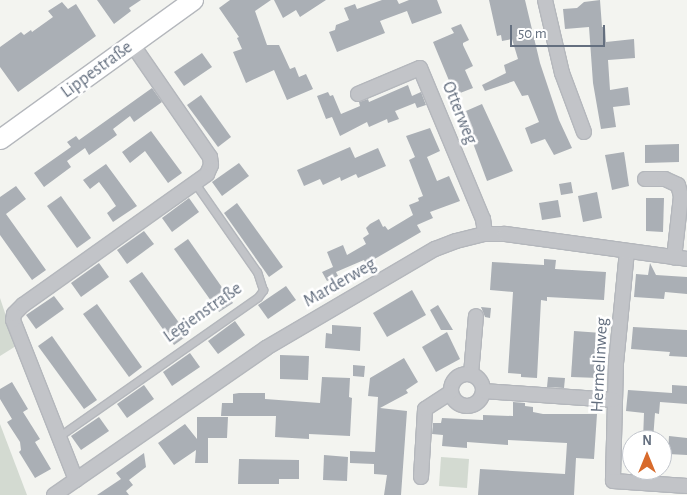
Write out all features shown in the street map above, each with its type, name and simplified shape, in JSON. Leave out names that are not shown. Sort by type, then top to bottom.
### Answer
[{"type":"main road","name":"Lippestraße","points":[[0,139],[193,0]]},
{"type":"street","points":[[544,0],[562,73],[584,132]]},
{"type":"street","points":[[76,480],[13,320],[14,314],[23,305],[195,183],[210,170],[210,156],[132,44]]},
{"type":"street","name":"Otterweg","points":[[358,94],[420,68],[483,218],[485,234]]},
{"type":"street","points":[[645,179],[665,179],[680,183],[681,258]]},
{"type":"street","name":"Marderweg","points":[[54,495],[266,348],[435,250],[456,241],[485,234],[505,234],[681,258]]},
{"type":"street","name":"Hermelinweg","points":[[627,251],[619,318],[614,400],[616,406],[613,481],[687,486]]},
{"type":"street","points":[[472,374],[476,316]]},
{"type":"street","points":[[421,477],[425,409],[451,392],[454,380],[464,374],[472,374],[481,382],[483,391],[481,398],[472,405],[458,403],[451,392]]},
{"type":"street","points":[[483,391],[614,400]]},
{"type":"lane","name":"Legienstraße","points":[[58,437],[258,297],[263,290],[258,272],[195,183]]},
{"type":"shaded area","points":[[0,298],[16,346],[0,356]]},
{"type":"shaded area","points":[[0,424],[27,495],[0,495]]},
{"type":"shaded area","points":[[441,457],[469,459],[467,488],[439,486]]},
{"type":"building","points":[[97,0],[141,0],[129,8],[131,11],[114,24]]},
{"type":"building","points":[[230,0],[271,0],[255,11],[267,45],[279,45],[290,69],[295,67],[299,77],[306,74],[313,89],[287,100],[274,70],[246,83],[233,52],[242,49],[237,38],[239,37],[219,8]]},
{"type":"building","points":[[274,0],[326,0],[300,17],[296,10],[283,18]]},
{"type":"building","points":[[382,0],[397,0],[399,4],[409,0],[437,0],[442,13],[412,24],[407,11],[380,21],[385,33],[337,52],[329,32],[335,30],[336,25],[349,20],[344,8],[355,4],[357,9]]},
{"type":"building","points":[[489,0],[525,0],[540,63],[559,120],[572,148],[554,155],[545,139],[531,144],[525,128],[539,122],[528,95],[522,96],[514,81],[485,91],[482,85],[506,73],[504,65],[518,59],[512,39],[502,41],[501,35],[497,36]]},
{"type":"building","points":[[600,0],[602,27],[605,27],[606,42],[634,39],[635,58],[608,60],[610,90],[628,87],[630,105],[613,107],[616,127],[601,129],[593,83],[589,27],[565,29],[563,9],[577,8],[584,2]]},
{"type":"building","points":[[62,2],[68,9],[76,4],[96,36],[18,92],[0,67],[0,47],[21,32],[24,35],[31,30],[32,32],[53,17],[48,11]]},
{"type":"building","points":[[461,24],[469,40],[463,43],[463,45],[473,66],[465,70],[473,88],[455,95],[433,42],[454,33],[451,28]]},
{"type":"building","points":[[202,53],[212,67],[184,86],[174,72]]},
{"type":"building","points":[[408,85],[412,96],[421,92],[426,105],[417,108],[415,103],[395,111],[399,119],[388,123],[387,119],[369,127],[367,122],[340,136],[332,117],[326,119],[317,96],[328,92],[330,96],[333,95],[341,114],[360,106],[359,102],[368,99],[369,102]]},
{"type":"building","points":[[152,88],[162,102],[134,122],[130,116],[113,129],[117,135],[89,155],[85,148],[67,161],[71,167],[44,187],[34,173],[71,147],[67,142],[76,136],[79,140]]},
{"type":"building","points":[[201,95],[231,137],[218,147],[187,105]]},
{"type":"building","points":[[482,104],[513,171],[487,181],[470,135],[459,114]]},
{"type":"building","points":[[430,128],[440,151],[427,157],[437,181],[449,176],[460,201],[430,212],[433,218],[417,225],[421,232],[366,264],[364,260],[336,272],[338,276],[327,281],[322,272],[333,267],[327,252],[343,245],[347,255],[366,244],[363,238],[369,234],[366,228],[370,224],[379,219],[383,227],[385,226],[388,230],[413,215],[409,205],[419,201],[418,198],[423,196],[409,160],[415,157],[406,136]]},
{"type":"building","points":[[151,131],[182,173],[168,183],[145,151],[130,163],[122,152]]},
{"type":"building","points":[[679,144],[679,162],[645,163],[645,145]]},
{"type":"building","points":[[350,147],[355,158],[378,148],[386,166],[358,178],[356,174],[341,181],[340,177],[323,185],[320,179],[304,186],[297,170]]},
{"type":"building","points":[[624,152],[629,186],[612,190],[605,155]]},
{"type":"building","points":[[239,163],[249,176],[222,196],[212,182]]},
{"type":"building","points":[[106,164],[137,206],[113,222],[107,213],[116,206],[108,194],[99,182],[90,189],[83,180]]},
{"type":"building","points":[[571,182],[573,193],[561,195],[559,184]]},
{"type":"building","points":[[16,186],[26,199],[6,214],[46,270],[32,280],[0,235],[0,197]]},
{"type":"building","points":[[597,192],[602,218],[583,222],[578,196]]},
{"type":"building","points":[[61,196],[91,238],[77,248],[47,206]]},
{"type":"building","points":[[189,198],[199,212],[172,232],[162,218]]},
{"type":"building","points":[[646,198],[664,198],[663,232],[646,231]]},
{"type":"building","points":[[558,200],[561,217],[542,220],[539,203]]},
{"type":"building","points":[[237,203],[283,267],[269,277],[224,213]]},
{"type":"building","points":[[144,231],[154,244],[127,264],[117,250]]},
{"type":"building","points":[[188,239],[233,303],[219,312],[174,249]]},
{"type":"building","points":[[544,259],[556,260],[555,269],[606,272],[604,300],[547,297],[547,301],[541,300],[537,378],[521,377],[521,374],[508,373],[513,292],[490,290],[492,262],[544,265]]},
{"type":"building","points":[[99,263],[109,277],[81,297],[71,283]]},
{"type":"building","points":[[650,263],[656,275],[687,277],[687,294],[665,292],[664,299],[634,297],[636,274],[648,275]]},
{"type":"building","points":[[142,272],[188,335],[174,345],[129,281]]},
{"type":"building","points":[[286,286],[296,300],[268,319],[258,305]]},
{"type":"building","points":[[412,290],[426,315],[387,337],[373,313]]},
{"type":"building","points":[[54,296],[64,309],[36,329],[26,315]]},
{"type":"building","points":[[97,304],[142,367],[129,377],[83,314]]},
{"type":"building","points":[[438,305],[453,330],[441,330],[430,310]]},
{"type":"building","points":[[481,307],[491,308],[490,318],[485,317]]},
{"type":"building","points":[[235,321],[245,335],[218,354],[208,341]]},
{"type":"building","points":[[332,325],[361,327],[360,351],[325,348],[326,333],[332,334]]},
{"type":"building","points":[[633,327],[687,330],[687,357],[669,356],[670,352],[631,349]]},
{"type":"building","points":[[574,331],[602,333],[599,378],[571,377]]},
{"type":"building","points":[[447,332],[460,359],[436,372],[422,347]]},
{"type":"building","points":[[52,336],[97,400],[84,409],[38,346]]},
{"type":"building","points":[[190,353],[200,367],[172,386],[163,372]]},
{"type":"building","points":[[280,355],[309,356],[308,380],[280,379]]},
{"type":"building","points":[[404,358],[418,382],[406,390],[408,393],[380,408],[407,411],[401,495],[384,495],[387,475],[374,474],[374,464],[350,463],[350,451],[375,452],[378,397],[368,396],[370,378]]},
{"type":"building","points":[[353,365],[365,366],[364,377],[353,376]]},
{"type":"building","points":[[322,377],[350,378],[349,397],[352,398],[350,436],[309,434],[309,439],[275,437],[276,416],[221,416],[222,403],[233,403],[233,394],[239,393],[265,393],[265,399],[320,403]]},
{"type":"building","points":[[548,377],[565,378],[564,388],[547,387]]},
{"type":"building","points":[[12,382],[28,409],[23,412],[40,439],[35,442],[51,469],[35,478],[19,452],[21,450],[20,442],[7,422],[12,419],[0,399],[0,389]]},
{"type":"building","points":[[144,385],[154,399],[127,418],[117,404]]},
{"type":"building","points":[[672,385],[687,386],[687,404],[660,402],[659,414],[655,413],[654,430],[643,430],[644,413],[626,411],[628,390],[672,393]]},
{"type":"building","points":[[513,402],[525,403],[525,406],[533,407],[533,412],[543,414],[597,414],[594,459],[576,458],[574,495],[478,495],[480,469],[565,474],[567,443],[508,440],[508,445],[467,442],[467,448],[442,446],[443,435],[432,434],[433,423],[441,423],[442,418],[483,420],[483,415],[513,416]]},
{"type":"building","points":[[99,417],[109,431],[81,450],[71,436]]},
{"type":"building","points":[[197,417],[228,417],[227,438],[208,438],[208,463],[195,463],[196,450],[174,465],[158,443],[185,424],[197,439]]},
{"type":"building","points":[[672,436],[687,438],[687,455],[672,454]]},
{"type":"building","points":[[144,453],[146,467],[129,480],[133,485],[126,491],[129,495],[97,495],[121,479],[116,473]]},
{"type":"building","points":[[324,455],[348,457],[347,481],[323,480]]},
{"type":"building","points":[[239,459],[299,460],[299,479],[279,479],[279,484],[238,484]]}]
